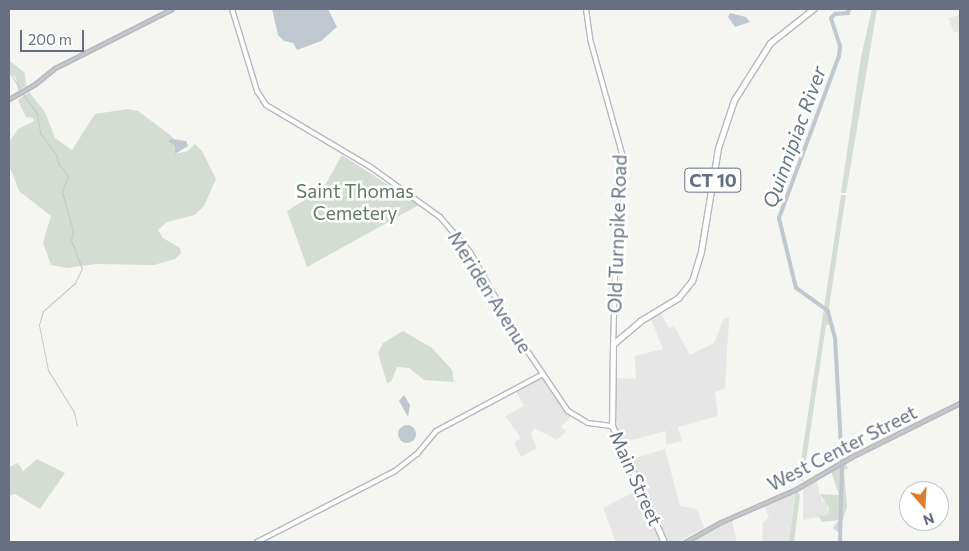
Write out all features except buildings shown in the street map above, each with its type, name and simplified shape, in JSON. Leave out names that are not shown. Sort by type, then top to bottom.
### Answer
[{"type":"highway","name":"CT 10","points":[[613,344],[640,321],[678,298],[692,281],[702,251],[718,148],[734,100],[770,43],[813,9]]},
{"type":"highway","name":"Main Street","points":[[613,344],[612,426],[664,542]]},
{"type":"main road","name":"Meriden Avenue","points":[[232,9],[260,98],[266,105],[372,168],[440,217],[470,252],[543,374],[570,414],[588,423],[612,426]]},
{"type":"main road","name":"Old Turnpike Road","points":[[586,9],[590,39],[623,157],[617,205],[613,344]]},
{"type":"main road","points":[[257,542],[393,472],[418,454],[436,431],[543,374]]},
{"type":"street","points":[[9,99],[55,68],[172,9]]},
{"type":"street","name":"West Center Street","points":[[684,542],[735,516],[796,489],[844,461],[960,403]]},
{"type":"shaded area","points":[[272,9],[328,9],[337,27],[321,41],[297,50],[293,43],[284,41],[278,35]]},
{"type":"shaded area","points":[[730,13],[746,17],[750,22],[735,27],[728,17]]},
{"type":"shaded area","points":[[960,15],[960,31],[954,33],[948,18]]},
{"type":"shaded area","points":[[172,139],[186,141],[188,146],[175,154],[175,146],[168,141]]},
{"type":"shaded area","points":[[660,311],[669,328],[674,326],[690,355],[714,343],[724,318],[729,318],[725,389],[715,392],[718,416],[678,427],[682,441],[666,445],[666,431],[621,443],[614,420],[615,378],[636,379],[635,356],[663,349],[650,317]]},
{"type":"shaded area","points":[[542,377],[572,417],[561,426],[566,431],[557,440],[534,428],[531,434],[537,448],[521,457],[514,443],[521,438],[505,416],[524,406],[516,391]]},
{"type":"shaded area","points":[[404,395],[410,405],[408,417],[399,401]]},
{"type":"shaded area","points":[[403,425],[411,425],[416,430],[414,441],[403,443],[398,438],[398,430]]},
{"type":"shaded area","points":[[665,449],[680,506],[697,509],[704,528],[678,542],[668,542],[628,460]]},
{"type":"shaded area","points":[[816,479],[822,501],[827,503],[829,515],[803,520],[803,488]]},
{"type":"shaded area","points":[[636,491],[662,542],[616,542],[603,508]]},
{"type":"shaded area","points":[[796,491],[789,542],[762,542],[763,522],[769,518],[764,505]]},
{"type":"shaded area","points":[[732,520],[737,542],[687,542],[721,524]]},
{"type":"green space","points":[[872,9],[877,9],[846,193],[841,193],[861,57]]},
{"type":"green space","points":[[9,60],[25,73],[26,86],[18,91],[16,78],[9,72]]},
{"type":"green space","points":[[29,92],[45,112],[55,138],[72,150],[95,114],[128,109],[138,111],[169,134],[174,139],[170,141],[175,146],[175,154],[188,151],[195,144],[202,151],[216,179],[204,206],[195,215],[167,222],[158,230],[163,238],[180,248],[181,253],[175,259],[154,265],[96,264],[67,268],[51,265],[43,243],[51,216],[19,191],[9,165],[9,142],[18,129],[34,121],[33,118],[26,117],[18,100]]},
{"type":"green space","name":"Saint Thomas Cemetery","points":[[342,155],[419,205],[307,267],[287,211],[323,189]]},
{"type":"green space","points":[[841,195],[846,195],[828,314],[831,324],[826,325],[803,481],[798,480]]},
{"type":"green space","points":[[403,331],[432,348],[452,370],[454,382],[424,380],[409,368],[397,367],[391,382],[387,383],[378,353],[383,343]]},
{"type":"green space","points":[[37,459],[65,473],[40,509],[15,494],[9,496],[9,467],[18,463],[23,471]]},
{"type":"green space","points":[[845,463],[848,468],[844,470],[847,507],[842,522],[842,542],[839,542],[839,533],[833,528],[839,520],[822,522],[819,516],[828,515],[829,508],[820,494],[839,495],[831,471]]},
{"type":"green space","points":[[796,491],[800,495],[794,542],[789,542]]},
{"type":"waterway","name":"Quinnipiac River","points":[[840,542],[842,466],[835,338],[828,311],[796,288],[779,218],[839,56],[840,46],[831,18],[835,14],[848,13],[849,9]]},
{"type":"waterway","points":[[9,72],[21,90]]},
{"type":"waterway","points":[[23,94],[37,113],[40,133],[56,154],[58,163],[68,176],[62,192],[73,231],[71,240],[82,268],[75,283],[43,311],[39,325],[48,370],[74,412],[77,426]]}]
